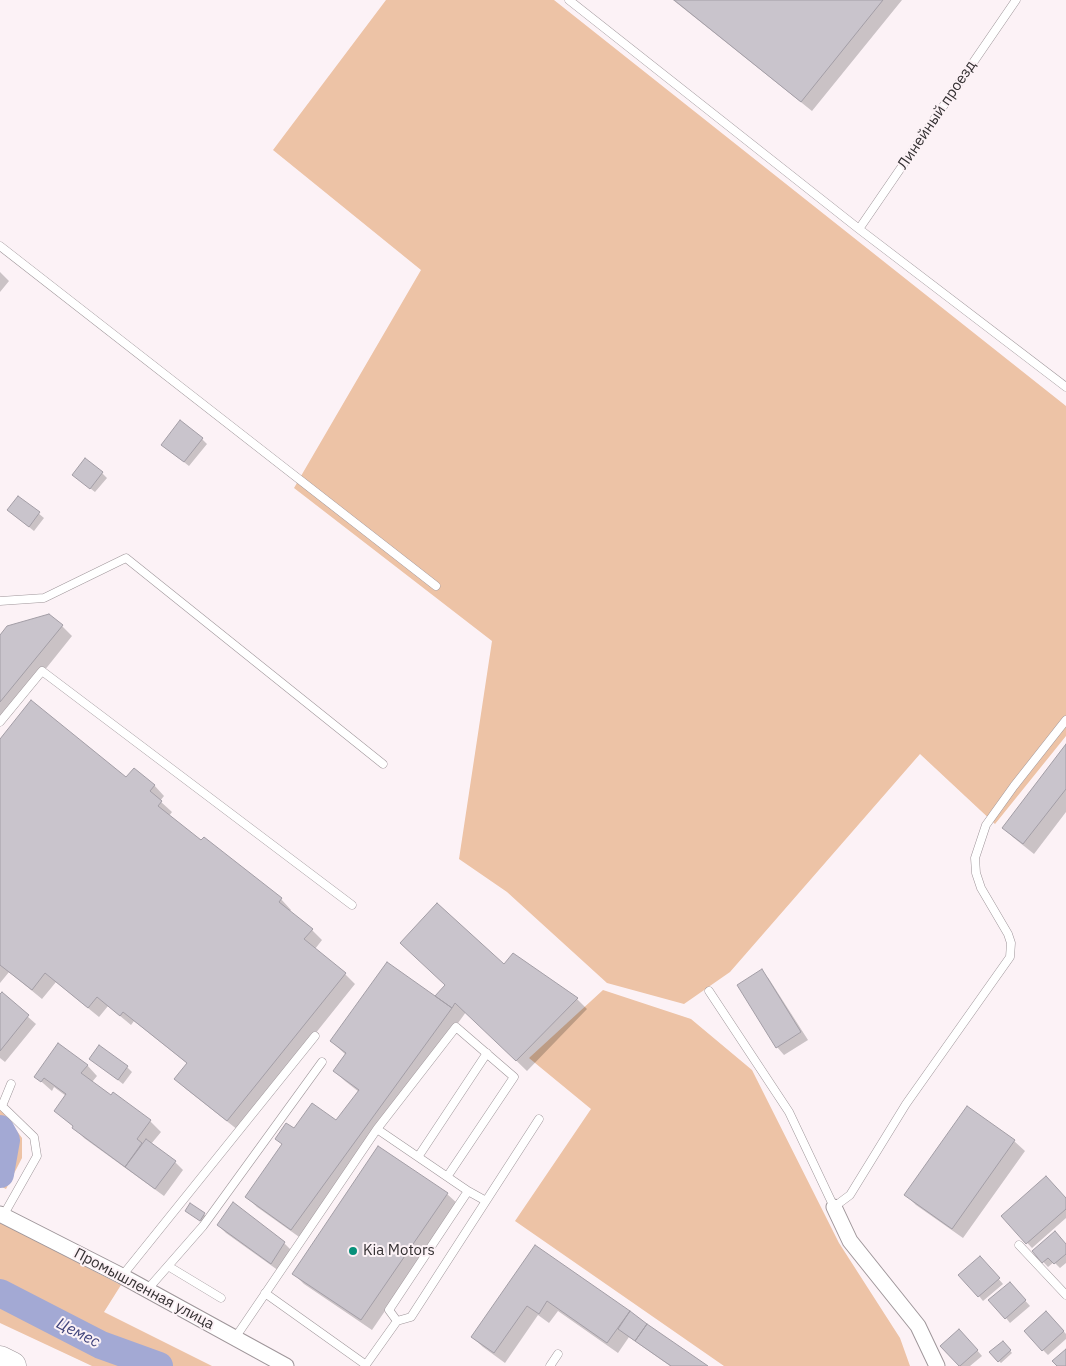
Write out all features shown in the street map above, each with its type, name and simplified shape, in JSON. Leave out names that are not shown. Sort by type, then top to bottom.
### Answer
[{"type":"highway","points":[[0,1360],[12,1366]]},
{"type":"street","points":[[834,1207],[850,1241],[918,1326],[937,1366]]},
{"type":"street","name":"Промышленная улица","points":[[1,1215],[122,1276],[286,1366]]},
{"type":"lane","points":[[569,0],[859,229],[1066,387]]},
{"type":"lane","name":"Линейный проезд","points":[[859,229],[1016,0]]},
{"type":"lane","points":[[0,246],[436,586]]},
{"type":"lane","points":[[0,600],[44,598],[126,558],[383,764]]},
{"type":"lane","points":[[0,722],[42,671],[352,905]]},
{"type":"lane","points":[[709,991],[789,1112],[834,1207],[850,1195],[906,1104],[1010,957],[1011,943],[1008,934],[981,888],[976,873],[975,858],[986,825],[1066,720]]},
{"type":"lane","points":[[235,1338],[376,1129],[456,1027],[514,1077],[449,1174]]},
{"type":"lane","points":[[122,1276],[315,1036]]},
{"type":"lane","points":[[418,1157],[487,1053]]},
{"type":"lane","points":[[147,1290],[203,1226],[322,1062]]},
{"type":"lane","points":[[1,1215],[37,1156],[34,1137],[2,1106],[11,1084]]},
{"type":"lane","points":[[265,1294],[365,1365],[397,1321],[411,1317],[539,1119]]},
{"type":"lane","points":[[376,1129],[486,1201]]},
{"type":"lane","points":[[397,1321],[389,1310],[468,1191]]},
{"type":"lane","points":[[1020,1245],[1066,1296]]},
{"type":"lane","points":[[168,1266],[221,1298]]},
{"type":"lane","points":[[550,1366],[558,1354]]},
{"type":"shaded area","points":[[386,0],[554,0],[1066,406],[1066,736],[995,824],[920,754],[730,972],[684,1004],[607,983],[507,892],[459,859],[492,641],[294,488],[421,270],[273,150]]},
{"type":"shaded area","points":[[603,990],[691,1019],[752,1070],[839,1243],[900,1338],[910,1366],[724,1366],[515,1221],[591,1109],[529,1058]]},
{"type":"shaded area","points":[[0,1108],[22,1138],[22,1158],[6,1189],[0,1186]]},
{"type":"shaded area","points":[[0,1222],[121,1285],[104,1312],[212,1366],[92,1366],[0,1323]]},
{"type":"building","points":[[674,0],[883,0],[801,102]]},
{"type":"building","points":[[180,420],[203,438],[184,462],[161,445]]},
{"type":"building","points":[[85,458],[103,472],[90,489],[72,475]]},
{"type":"building","points":[[18,496],[40,512],[29,527],[7,510]]},
{"type":"building","points":[[49,614],[63,625],[0,702],[0,635],[7,626]]},
{"type":"building","points":[[31,700],[126,777],[134,768],[155,785],[150,791],[162,801],[158,806],[201,840],[204,837],[282,898],[279,902],[313,929],[304,939],[346,973],[227,1121],[174,1079],[187,1063],[123,1012],[120,1016],[97,997],[88,1008],[45,973],[32,990],[0,965],[0,739]]},
{"type":"building","points":[[1066,744],[1066,789],[1023,844],[1002,828]]},
{"type":"building","points":[[437,903],[504,964],[513,953],[578,998],[516,1061],[455,1003],[452,1008],[435,996],[445,985],[400,943]]},
{"type":"building","points":[[387,962],[452,1008],[291,1230],[245,1197],[282,1144],[275,1139],[286,1123],[294,1128],[312,1103],[336,1120],[359,1090],[333,1071],[346,1053],[330,1041]]},
{"type":"building","points":[[762,969],[801,1032],[776,1048],[737,985]]},
{"type":"building","points":[[2,992],[29,1015],[0,1051],[0,994]]},
{"type":"building","points":[[58,1043],[88,1065],[81,1073],[111,1095],[113,1092],[151,1120],[137,1139],[142,1143],[125,1167],[72,1128],[73,1126],[54,1111],[66,1094],[44,1078],[41,1082],[34,1077]]},
{"type":"building","points":[[99,1045],[128,1066],[118,1080],[89,1059]]},
{"type":"building","points":[[967,1106],[1015,1140],[952,1229],[904,1195]]},
{"type":"building","points":[[146,1139],[176,1161],[155,1189],[125,1167]]},
{"type":"building","points":[[378,1146],[448,1193],[361,1320],[292,1274]]},
{"type":"building","points":[[1046,1176],[1066,1198],[1066,1209],[1026,1244],[1001,1216]]},
{"type":"building","points":[[233,1202],[285,1242],[271,1264],[217,1225]]},
{"type":"building","points":[[190,1203],[205,1213],[200,1221],[185,1211]]},
{"type":"building","points":[[1055,1231],[1066,1244],[1066,1254],[1054,1264],[1048,1258],[1042,1263],[1032,1251]]},
{"type":"building","points":[[535,1245],[630,1311],[607,1343],[547,1301],[539,1314],[527,1306],[494,1353],[471,1337]]},
{"type":"building","points":[[980,1256],[1000,1278],[978,1297],[958,1275]]},
{"type":"building","points":[[1010,1282],[1026,1300],[1005,1319],[988,1300]]},
{"type":"building","points":[[630,1311],[647,1324],[635,1341],[618,1329]]},
{"type":"building","points":[[1046,1311],[1064,1331],[1042,1351],[1024,1331]]},
{"type":"building","points":[[647,1324],[708,1366],[671,1366],[635,1341]]},
{"type":"building","points":[[959,1329],[978,1350],[960,1366],[940,1346]]},
{"type":"building","points":[[1003,1341],[1011,1350],[998,1362],[989,1352]]},
{"type":"building","points":[[1066,1349],[1066,1366],[1057,1366],[1052,1361]]},
{"type":"waterway","name":"Цемес","points":[[0,1129],[6,1140],[0,1174]]},
{"type":"waterway","name":"Цемес","points":[[0,1293],[101,1345],[159,1366]]},
{"type":"place","name":"Kia Motors","points":[[353,1251]]}]
